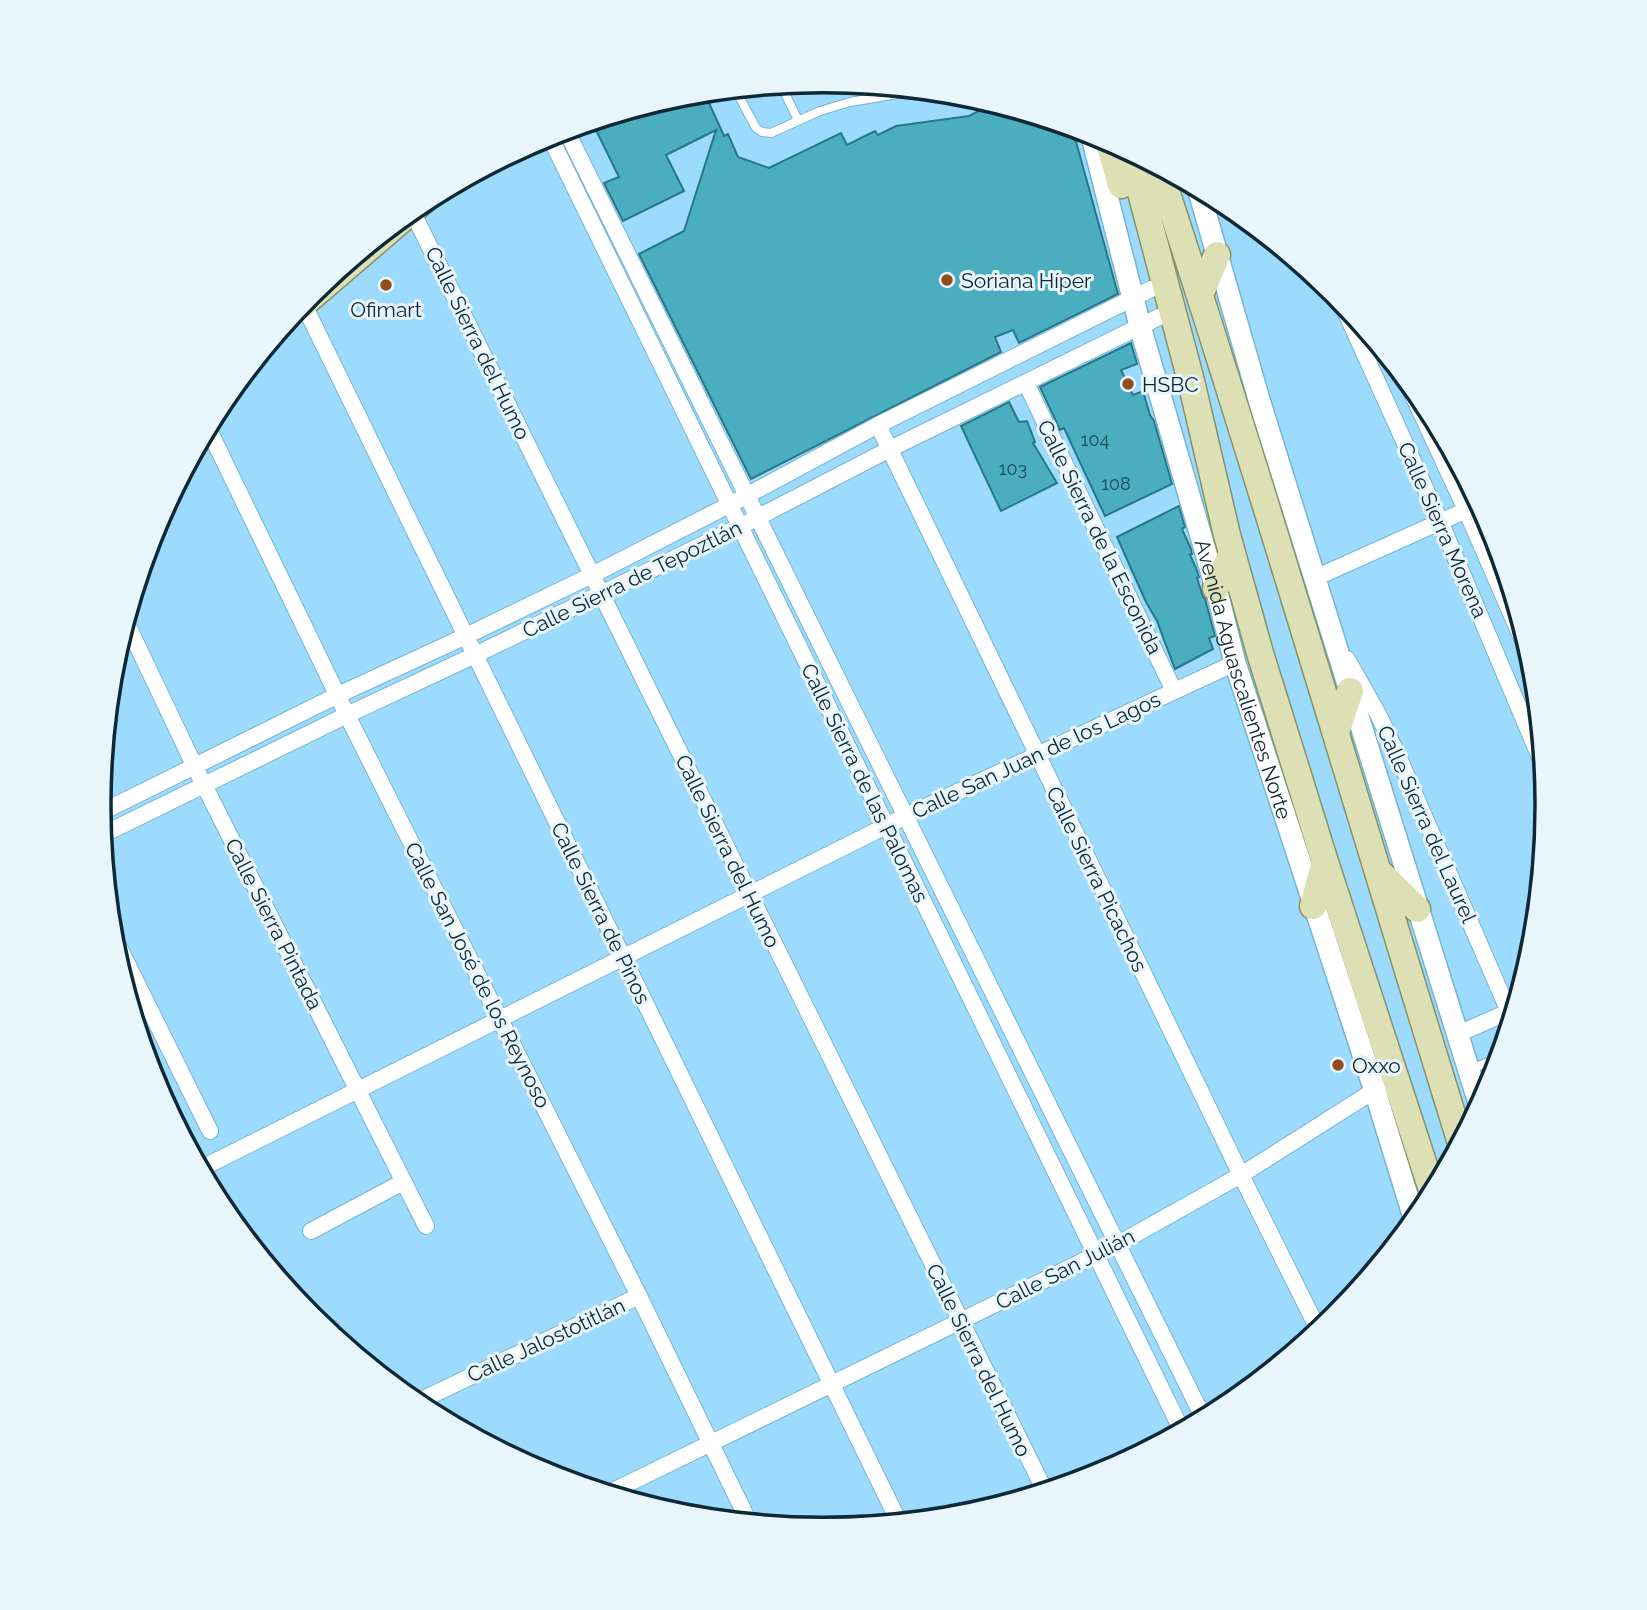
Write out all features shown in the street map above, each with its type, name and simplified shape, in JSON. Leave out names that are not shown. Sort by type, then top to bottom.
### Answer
[{"type":"main road","points":[[1111,154],[1150,322],[1214,508],[1230,544],[1216,588]]},
{"type":"main road","name":"Avenida Aguascalientes Norte","points":[[1133,163],[1259,653],[1325,862],[1385,1084],[1428,1182]]},
{"type":"main road","points":[[1162,178],[1198,287],[1457,1129]]},
{"type":"main road","points":[[1183,190],[1199,250],[1198,287]]},
{"type":"main road","points":[[1198,287],[1217,255]]},
{"type":"main road","points":[[1336,733],[1350,691]]},
{"type":"main road","points":[[1313,906],[1325,862]]},
{"type":"main road","points":[[1379,872],[1418,909]]},
{"type":"street","name":"Calle Sierra de las Palomas","points":[[571,140],[1199,1410]]},
{"type":"street","name":"Calle Sierra de las Palomas","points":[[554,146],[1178,1423]]},
{"type":"street","points":[[1095,147],[1142,294]]},
{"type":"street","points":[[1202,202],[1260,403],[1475,1092]]},
{"type":"street","name":"Calle Sierra del Humo","points":[[417,221],[1041,1483]]},
{"type":"street","name":"Calle Sierra de Tepoztlán","points":[[111,808],[338,695],[592,575],[878,425],[1142,294]]},
{"type":"street","name":"Calle Sierra de Pinos","points":[[307,315],[895,1513]]},
{"type":"street","name":"Calle Sierra de Tepoztlán","points":[[112,830],[741,526],[890,449],[1150,322]]},
{"type":"street","name":"Avenida Aguascalientes Norte","points":[[1150,322],[1235,663],[1313,906],[1385,1084],[1412,1207]]},
{"type":"street","name":"Calle Sierra Morena","points":[[1353,329],[1440,521],[1532,738]]},
{"type":"street","name":"Calle Sierra de la Esconida","points":[[1026,383],[1174,691]]},
{"type":"street","name":"Calle Sierra Picachos","points":[[878,425],[1314,1321]]},
{"type":"street","name":"Calle San José de los Reynoso","points":[[213,439],[347,715],[639,1296],[744,1512]]},
{"type":"street","points":[[1315,578],[1471,508]]},
{"type":"street","name":"Calle Sierra del Laurel","points":[[1332,634],[1378,714],[1399,758],[1507,1003]]},
{"type":"street","name":"Calle Sierra Pintada","points":[[132,636],[195,767],[426,1226]]},
{"type":"street","name":"Calle San Juan de los Lagos","points":[[209,1164],[906,816],[1235,663]]},
{"type":"street","points":[[132,974],[210,1131]]},
{"type":"street","points":[[1458,1034],[1503,1017]]},
{"type":"street","name":"Calle San Julián","points":[[621,1487],[1118,1244],[1241,1175],[1385,1084]]},
{"type":"street","points":[[311,1231],[403,1182]]},
{"type":"street","name":"Calle Jalostotitlán","points":[[427,1396],[639,1296]]},
{"type":"lane","points":[[785,94],[799,120]]},
{"type":"lane","points":[[740,98],[757,128],[771,133],[850,102],[887,96]]},
{"type":"lane","points":[[1468,1070],[1488,1062]]},
{"type":"building","points":[[709,102],[724,136],[728,134],[738,157],[769,168],[841,133],[847,145],[875,131],[878,135],[896,126],[969,116],[980,110],[1075,140],[1118,294],[1019,343],[1013,330],[995,337],[1001,352],[751,479],[639,254],[684,231],[716,130],[666,155],[684,191],[623,221],[604,183],[619,177],[596,131],[685,106]]},
{"type":"building","points":[[1131,343],[1137,364],[1121,370],[1133,395],[1143,391],[1172,484],[1105,516],[1064,428],[1060,430],[1040,387]]},
{"type":"building","points":[[1009,402],[1019,422],[1027,421],[1035,442],[1033,443],[1057,483],[1001,511],[961,426]]},
{"type":"building","points":[[1179,506],[1185,527],[1182,529],[1191,549],[1190,555],[1199,577],[1197,578],[1215,636],[1209,638],[1213,649],[1175,669],[1157,621],[1117,537]]},
{"type":"place","name":"Soriana Híper","points":[[947,280]]},
{"type":"place","name":"Ofimart","points":[[386,285]]},
{"type":"place","name":"HSBC","points":[[1128,384]]},
{"type":"place","name":"Oxxo","points":[[1338,1065]]}]
